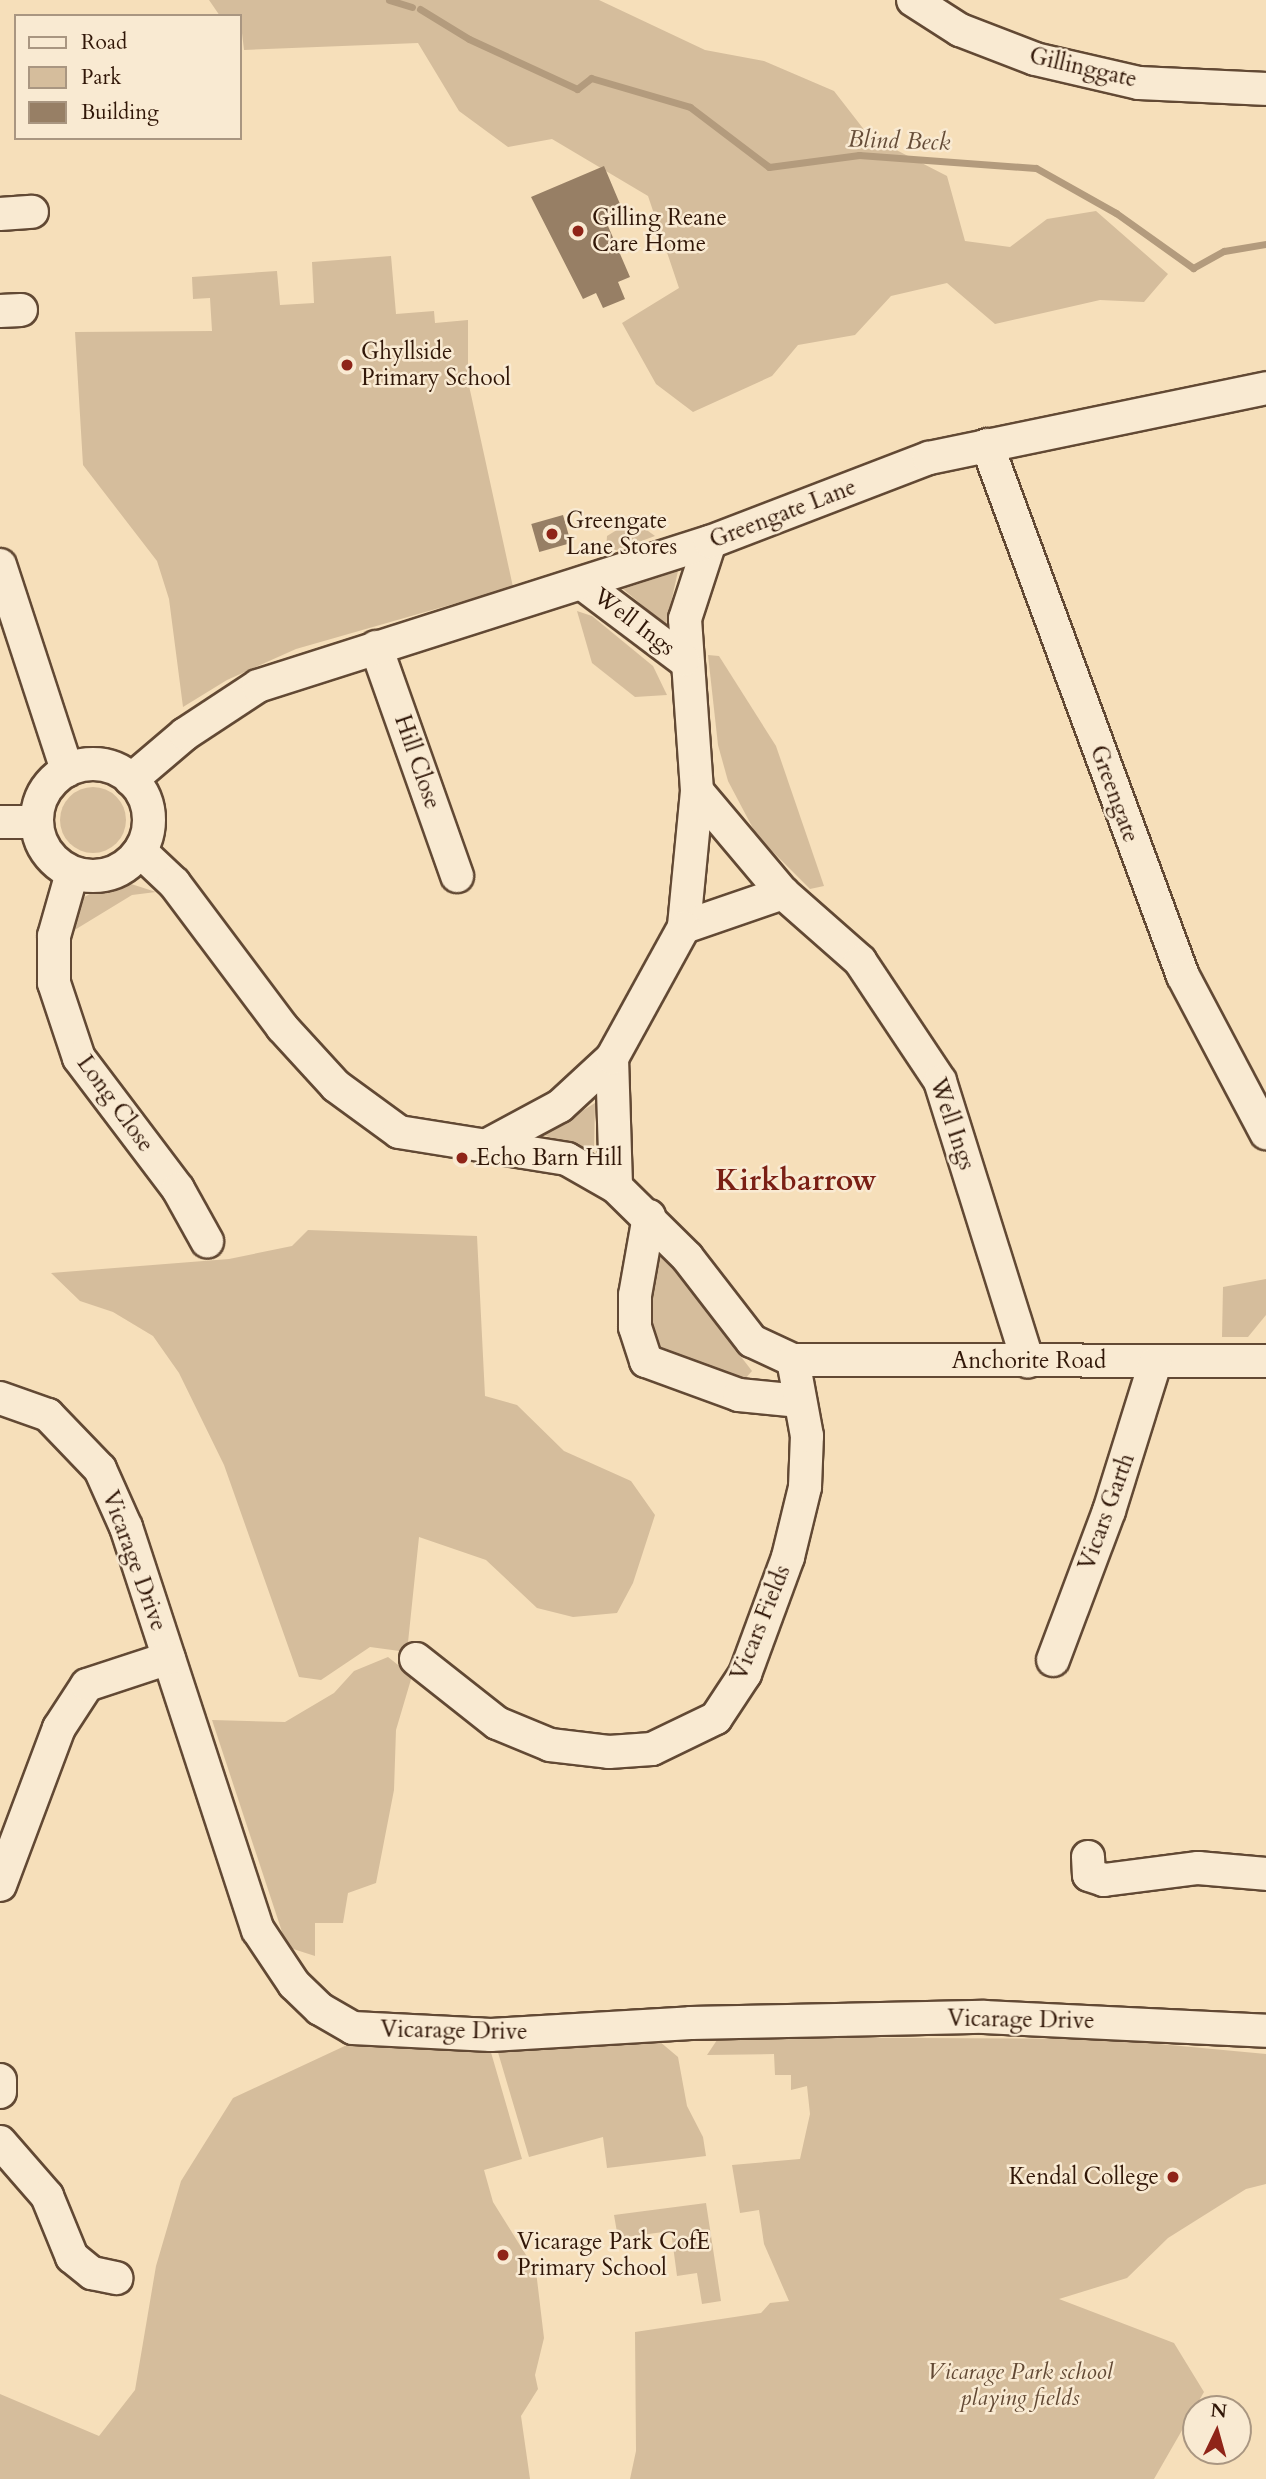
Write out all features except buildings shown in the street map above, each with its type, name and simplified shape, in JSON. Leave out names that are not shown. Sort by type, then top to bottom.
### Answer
[{"type":"street","name":"Gillinggate","points":[[913,0],[960,30],[1035,59],[1139,83],[1266,89]]},
{"type":"street","points":[[0,214],[32,212]]},
{"type":"street","name":"Greengate Lane","points":[[131,780],[185,734],[258,686],[710,542],[929,458],[1266,388]]},
{"type":"street","name":"Greengate","points":[[987,445],[1183,976],[1266,1133]]},
{"type":"street","name":"Well Ings","points":[[612,1058],[684,927],[697,791],[684,660],[685,619],[710,542]]},
{"type":"street","points":[[0,565],[67,770]]},
{"type":"street","name":"Well Ings","points":[[583,584],[684,660]]},
{"type":"street","name":"Hill Close","points":[[376,647],[457,876]]},
{"type":"street","points":[[101,765],[131,780],[148,809],[149,827],[140,850],[122,869],[106,875],[72,873],[46,853],[36,822],[44,792],[67,770],[101,765]]},
{"type":"street","name":"Well Ings","points":[[697,791],[782,893],[860,961],[940,1081],[1028,1361]]},
{"type":"street","points":[[0,822],[36,822]]},
{"type":"street","points":[[140,850],[174,883],[282,1027],[336,1086],[399,1132],[491,1143],[567,1159],[616,1187],[649,1216],[752,1341],[793,1360]]},
{"type":"street","name":"Long Close","points":[[72,873],[54,936],[54,983],[79,1058],[178,1189],[207,1241]]},
{"type":"street","points":[[684,927],[782,893]]},
{"type":"street","points":[[491,1143],[560,1106],[612,1058]]},
{"type":"street","points":[[612,1058],[616,1187]]},
{"type":"street","points":[[649,1216],[635,1295],[635,1327],[646,1361],[739,1395],[800,1401]]},
{"type":"street","name":"Anchorite Road","points":[[793,1360],[1155,1363],[1266,1361]]},
{"type":"street","name":"Vicars Fields","points":[[416,1660],[497,1723],[550,1745],[609,1752],[652,1749],[716,1718],[745,1674],[788,1557],[805,1487],[807,1436],[793,1360]]},
{"type":"street","name":"Vicars Garth","points":[[1053,1660],[1109,1511],[1155,1363]]},
{"type":"street","name":"Vicarage Drive","points":[[0,1398],[48,1416],[100,1469],[126,1527],[258,1930],[294,1984],[320,2008],[353,2028],[491,2035],[718,2022],[985,2017],[1266,2031]]},
{"type":"street","points":[[0,1885],[59,1728],[87,1685],[169,1658]]},
{"type":"street","points":[[1088,1857],[1089,1875],[1116,1892],[1198,1868],[1266,1874]]},
{"type":"street","points":[[0,2080],[0,2092]]},
{"type":"street","points":[[0,2142],[47,2196],[72,2257],[92,2273],[116,2278]]},
{"type":"green space","points":[[209,0],[599,0],[705,50],[764,61],[834,91],[869,136],[947,176],[965,241],[1010,247],[1047,219],[1096,211],[1168,274],[1144,302],[1100,300],[995,324],[947,283],[891,296],[855,335],[798,345],[772,376],[693,412],[656,384],[622,323],[679,288],[648,196],[552,139],[508,147],[459,111],[418,43],[244,50],[242,14],[219,14]]},
{"type":"green space","points":[[391,256],[396,314],[434,311],[435,323],[468,320],[468,381],[513,587],[296,649],[227,680],[183,707],[169,599],[157,561],[83,465],[75,332],[212,331],[210,298],[193,299],[192,277],[277,271],[280,305],[314,303],[312,262]]},
{"type":"green space","points":[[633,520],[655,536],[606,554],[607,536]]},
{"type":"green space","points":[[678,571],[666,625],[623,589]]},
{"type":"green space","points":[[577,611],[592,616],[653,666],[667,695],[635,697],[592,663]]},
{"type":"green space","points":[[708,655],[719,656],[776,746],[824,886],[810,889],[757,836],[728,781],[718,745]]},
{"type":"green space","points":[[93,787],[116,797],[126,820],[116,843],[93,853],[70,843],[60,820],[70,797]]},
{"type":"green space","points":[[125,882],[156,892],[132,895],[68,934],[81,899],[109,883]]},
{"type":"green space","points":[[595,1103],[594,1151],[543,1135]]},
{"type":"green space","points":[[308,1230],[477,1236],[485,1396],[517,1405],[564,1451],[631,1481],[655,1515],[633,1583],[617,1613],[573,1617],[537,1608],[486,1560],[419,1537],[407,1652],[370,1647],[321,1680],[299,1677],[224,1465],[179,1373],[153,1336],[113,1312],[80,1301],[51,1273],[229,1259],[292,1246]]},
{"type":"green space","points":[[655,1245],[752,1371],[743,1381],[661,1353],[655,1345],[650,1333]]},
{"type":"green space","points":[[1266,1279],[1266,1315],[1248,1337],[1222,1337],[1223,1287]]},
{"type":"green space","points":[[388,1657],[412,1676],[396,1730],[394,1790],[376,1883],[348,1893],[343,1923],[315,1923],[315,1956],[287,1947],[212,1720],[285,1722],[334,1693],[354,1671]]},
{"type":"green space","name":"Vicarage Park school playing fields","points":[[719,2037],[1106,2039],[1266,2054],[1266,2184],[1246,2189],[1168,2238],[1127,2278],[1059,2299],[1174,2343],[1204,2392],[1202,2395],[1182,2395],[1182,2430],[1154,2479],[630,2479],[636,2451],[635,2332],[761,2313],[770,2303],[789,2301],[764,2244],[759,2210],[740,2213],[732,2165],[800,2159],[810,2114],[807,2086],[791,2090],[791,2075],[775,2075],[774,2054],[707,2055]]},
{"type":"green space","points":[[659,2041],[678,2057],[687,2106],[703,2137],[706,2156],[607,2168],[603,2137],[529,2157],[497,2049]]},
{"type":"green space","points":[[349,2044],[490,2049],[522,2159],[484,2170],[493,2202],[536,2271],[544,2338],[535,2375],[538,2389],[521,2416],[530,2479],[0,2479],[0,2394],[99,2436],[135,2390],[156,2266],[181,2181],[233,2098]]},
{"type":"green space","points":[[706,2203],[721,2301],[702,2304],[697,2273],[677,2276],[671,2231],[618,2238],[614,2215]]},
{"type":"waterway","name":"Blind Beck","points":[[389,0],[412,7]]},
{"type":"waterway","name":"Blind Beck","points":[[420,9],[469,39],[577,89],[591,78],[690,107],[769,167],[859,155],[1036,168],[1116,213],[1193,268],[1224,251],[1266,244]]},
{"type":"place","name":"Gilling Reane Care Home","points":[[578,231]]},
{"type":"place","name":"Ghyllside Primary School","points":[[347,365]]},
{"type":"place","name":"Greengate Lane Stores","points":[[552,534]]},
{"type":"place","name":"Echo Barn Hill","points":[[462,1158]]},
{"type":"place","name":"Kendal College","points":[[1173,2177]]},
{"type":"place","name":"Vicarage Park CofE Primary School","points":[[503,2255]]},
{"type":"district","name":"Kirkbarrow","points":[[796,1181]]}]
